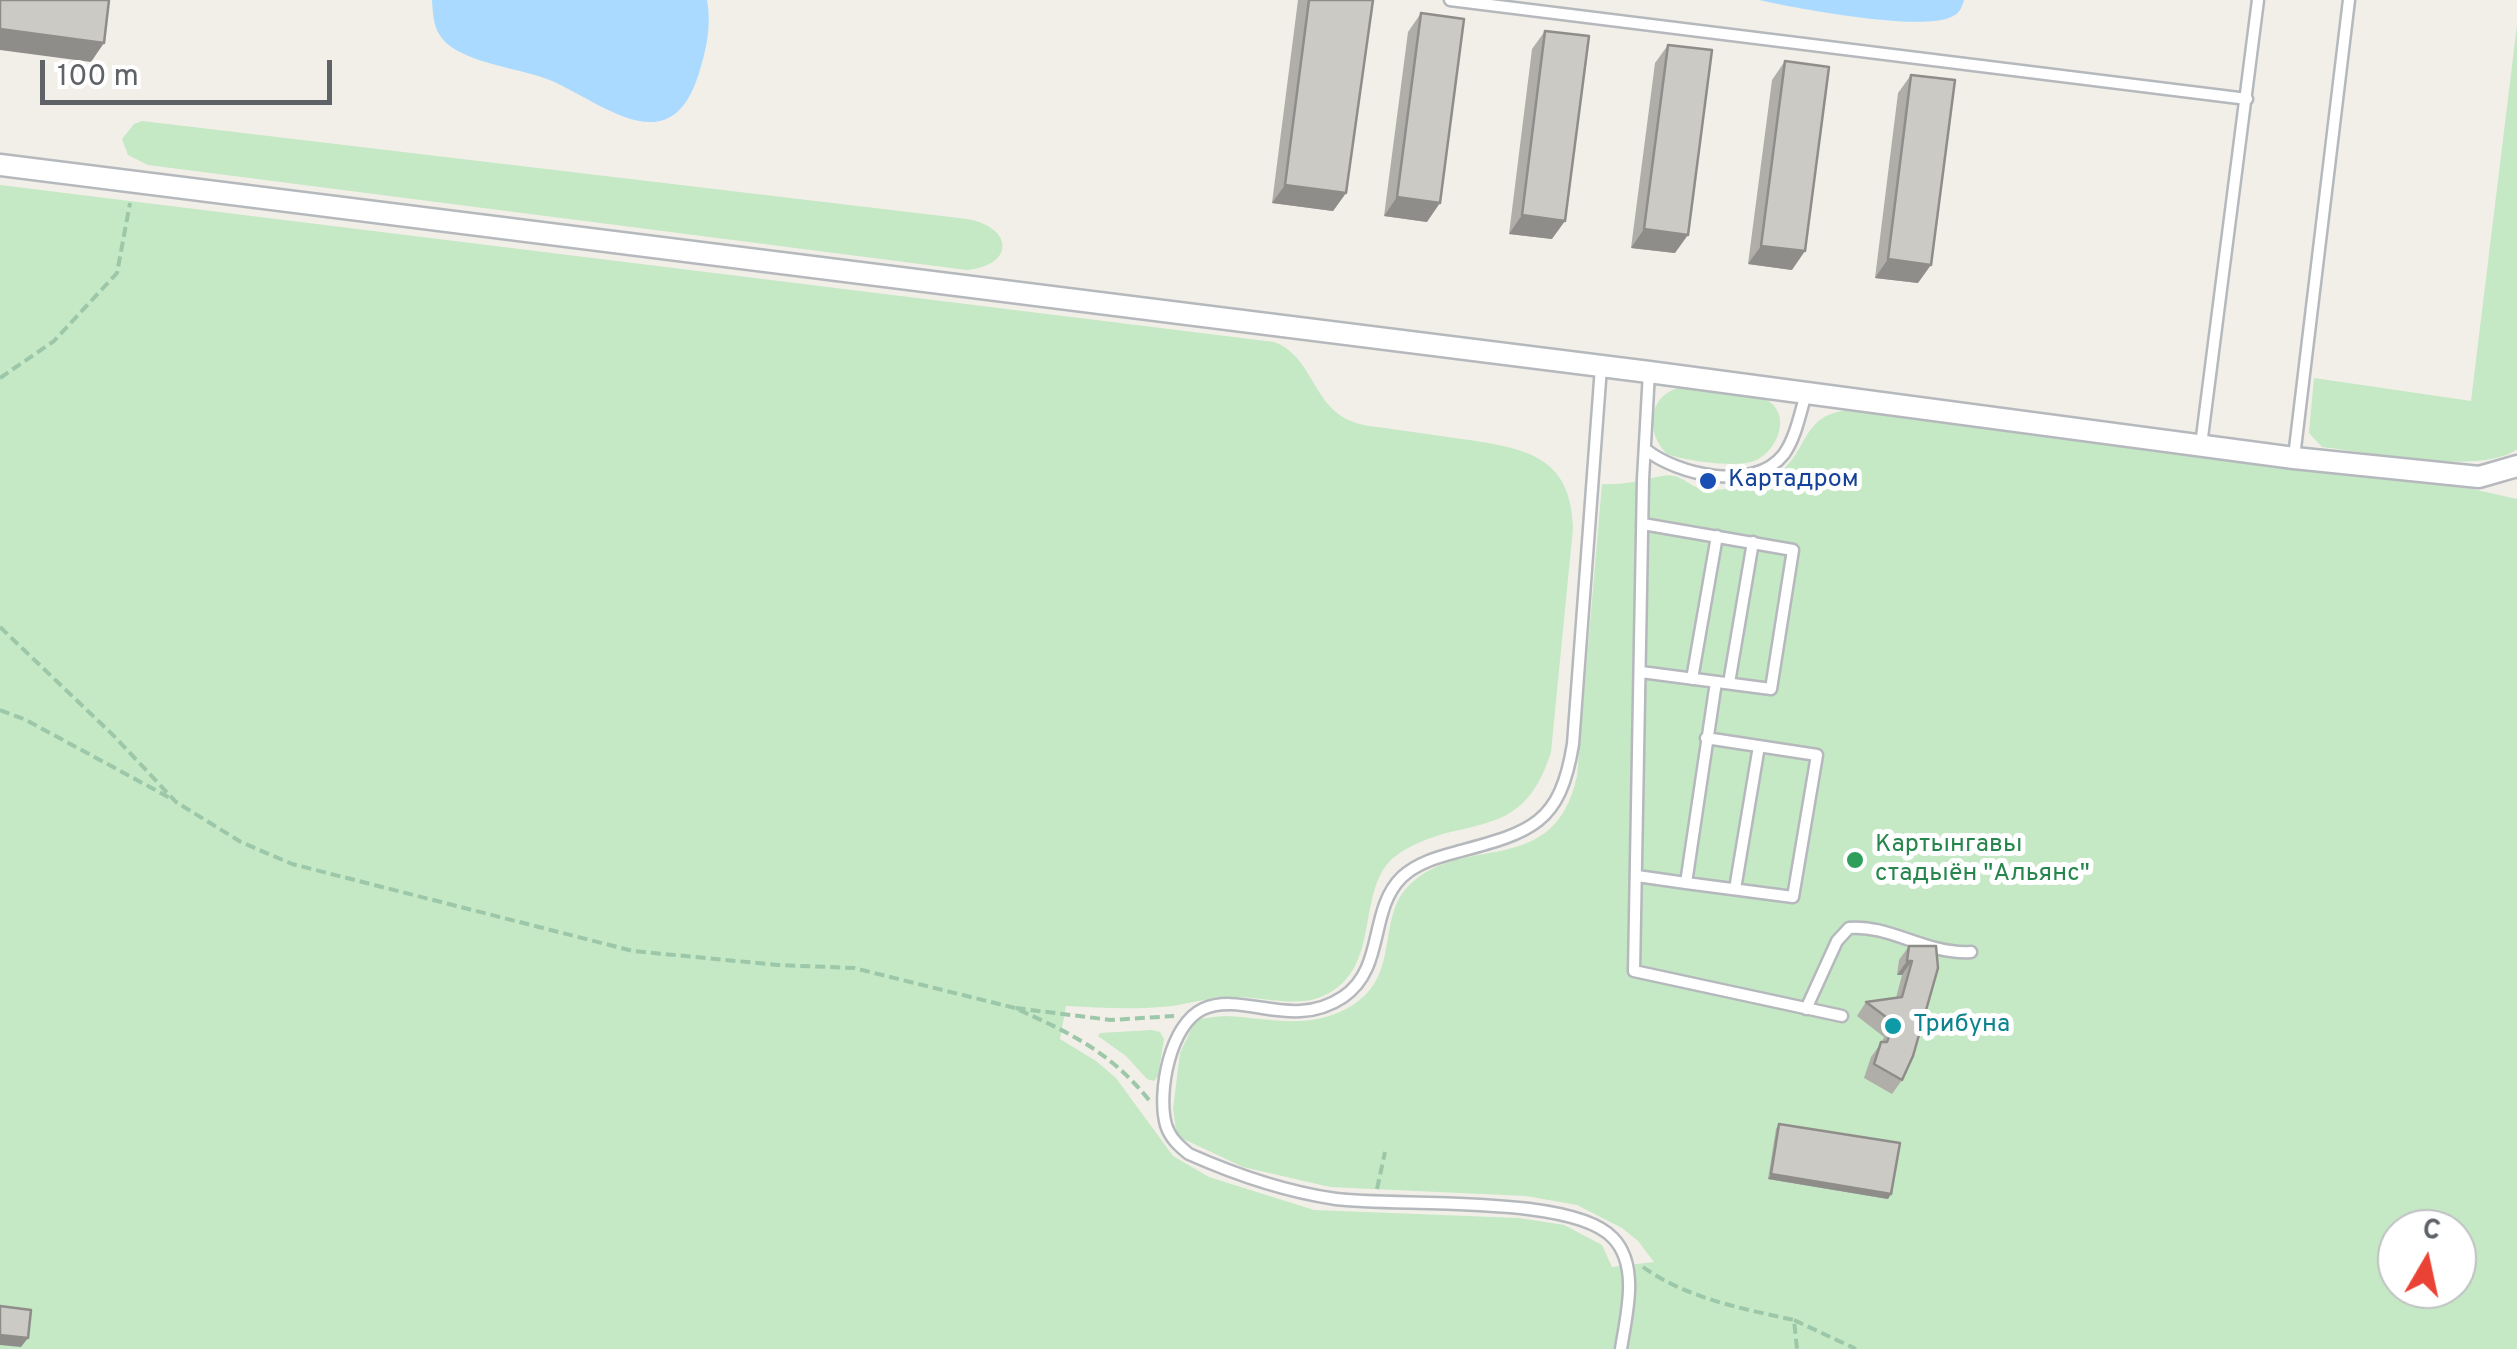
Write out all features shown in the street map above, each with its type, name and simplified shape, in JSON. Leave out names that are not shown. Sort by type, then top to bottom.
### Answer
[{"type":"street","points":[[0,165],[1649,372],[2294,458],[2479,477],[2517,466]]},
{"type":"lane","points":[[1450,0],[2246,100]]},
{"type":"lane","points":[[2201,446],[2258,0]]},
{"type":"lane","points":[[2294,458],[2349,0]]},
{"type":"lane","points":[[1601,366],[1573,744],[1560,798],[1544,818],[1520,832],[1437,858],[1401,878],[1384,908],[1368,970],[1343,997],[1324,1007],[1300,1012],[1232,1006],[1203,1009],[1186,1021],[1176,1035],[1164,1097],[1167,1130],[1189,1154],[1292,1189],[1376,1203],[1552,1213],[1596,1226],[1614,1238],[1625,1259],[1628,1283],[1621,1349]]},
{"type":"lane","points":[[1649,372],[1642,524],[1634,971],[1842,1016]]},
{"type":"lane","points":[[1645,449],[1657,459],[1690,470],[1733,476],[1760,472],[1784,454],[1806,394]]},
{"type":"lane","points":[[1641,672],[1771,690],[1793,550],[1642,524]]},
{"type":"lane","points":[[1692,679],[1717,536]]},
{"type":"lane","points":[[1729,683],[1753,542]]},
{"type":"lane","points":[[1686,883],[1716,682]]},
{"type":"lane","points":[[1637,876],[1793,897],[1817,754],[1706,738]]},
{"type":"lane","points":[[1735,889],[1759,746]]},
{"type":"lane","points":[[1806,1008],[1837,941],[1850,928],[1870,929],[1933,949],[1971,952]]},
{"type":"path","points":[[0,378],[54,342],[117,272],[134,182]]},
{"type":"path","points":[[0,627],[114,736],[176,802]]},
{"type":"path","points":[[0,710],[26,720],[176,802],[241,842],[292,864],[633,951],[854,968],[1015,1008],[1111,1020],[1174,1016],[1203,1009]]},
{"type":"path","points":[[1015,1008],[1082,1040],[1112,1060],[1151,1103],[1167,1130]]},
{"type":"path","points":[[1380,1170],[1384,1152]]},
{"type":"path","points":[[1614,1238],[1646,1270],[1696,1294],[1794,1320],[1856,1349]]},
{"type":"path","points":[[1794,1320],[1797,1349]]},
{"type":"green space","points":[[2517,25],[2517,449],[2500,457],[2452,462],[2322,447],[2309,433],[2314,378],[2471,401]]},
{"type":"green space","points":[[142,121],[967,219],[993,230],[1003,246],[994,261],[967,270],[148,165],[128,155],[122,139],[134,124]]},
{"type":"green space","points":[[0,185],[1274,342],[1296,357],[1326,401],[1346,419],[1510,448],[1543,461],[1564,486],[1573,528],[1551,752],[1538,782],[1523,802],[1487,823],[1421,842],[1387,864],[1375,889],[1355,966],[1329,993],[1294,1001],[1232,997],[1145,1008],[1066,1006],[1060,1039],[1116,1078],[1173,1156],[1209,1177],[1314,1210],[1519,1218],[1564,1225],[1602,1245],[1612,1267],[1654,1262],[1622,1228],[1577,1205],[1526,1196],[1330,1187],[1243,1167],[1177,1136],[1173,1109],[1180,1053],[1196,1019],[1226,1016],[1301,1021],[1346,1009],[1365,996],[1376,980],[1394,910],[1415,880],[1460,859],[1531,841],[1550,829],[1566,808],[1577,776],[1602,484],[1668,475],[1704,490],[1758,483],[1785,468],[1822,418],[1852,410],[2472,489],[2517,499],[2517,1349],[0,1349]]},
{"type":"green space","points":[[1678,388],[1735,391],[1765,399],[1778,413],[1779,432],[1775,441],[1763,456],[1746,463],[1710,463],[1667,454],[1655,437],[1653,417],[1660,399]]},
{"type":"green space","points":[[1160,1032],[1164,1039],[1154,1081],[1098,1036],[1100,1033]]},
{"type":"water","points":[[432,0],[707,0],[709,19],[698,76],[685,103],[670,117],[651,122],[610,111],[547,79],[461,53],[438,33]]},
{"type":"water","points":[[1759,0],[1964,0],[1951,17],[1913,22]]},
{"type":"building","points":[[0,0],[109,0],[104,43],[0,29]]},
{"type":"building","points":[[1309,0],[1373,0],[1346,193],[1285,185]]},
{"type":"building","points":[[1421,13],[1464,19],[1440,203],[1397,197]]},
{"type":"building","points":[[1545,31],[1589,36],[1565,221],[1522,215]]},
{"type":"building","points":[[1668,45],[1712,50],[1688,235],[1644,229]]},
{"type":"building","points":[[1785,61],[1829,67],[1805,251],[1761,246]]},
{"type":"building","points":[[1911,75],[1955,80],[1931,265],[1888,259]]},
{"type":"building","name":"Трибуна","points":[[1909,946],[1936,946],[1938,968],[1913,1056],[1902,1080],[1874,1064],[1881,1042],[1887,1042],[1894,1023],[1866,1002],[1902,997],[1912,961],[1907,961]]},
{"type":"building","points":[[1779,1124],[1900,1143],[1891,1194],[1771,1174]]},
{"type":"building","points":[[0,1306],[31,1310],[28,1338],[0,1335]]},
{"type":"place","name":"Картадром","points":[[1708,481]]},
{"type":"place","name":"Картынгавы стадыён \"Альянс\"","points":[[1855,860]]},
{"type":"place","name":"Трибуна","points":[[1893,1026]]}]
